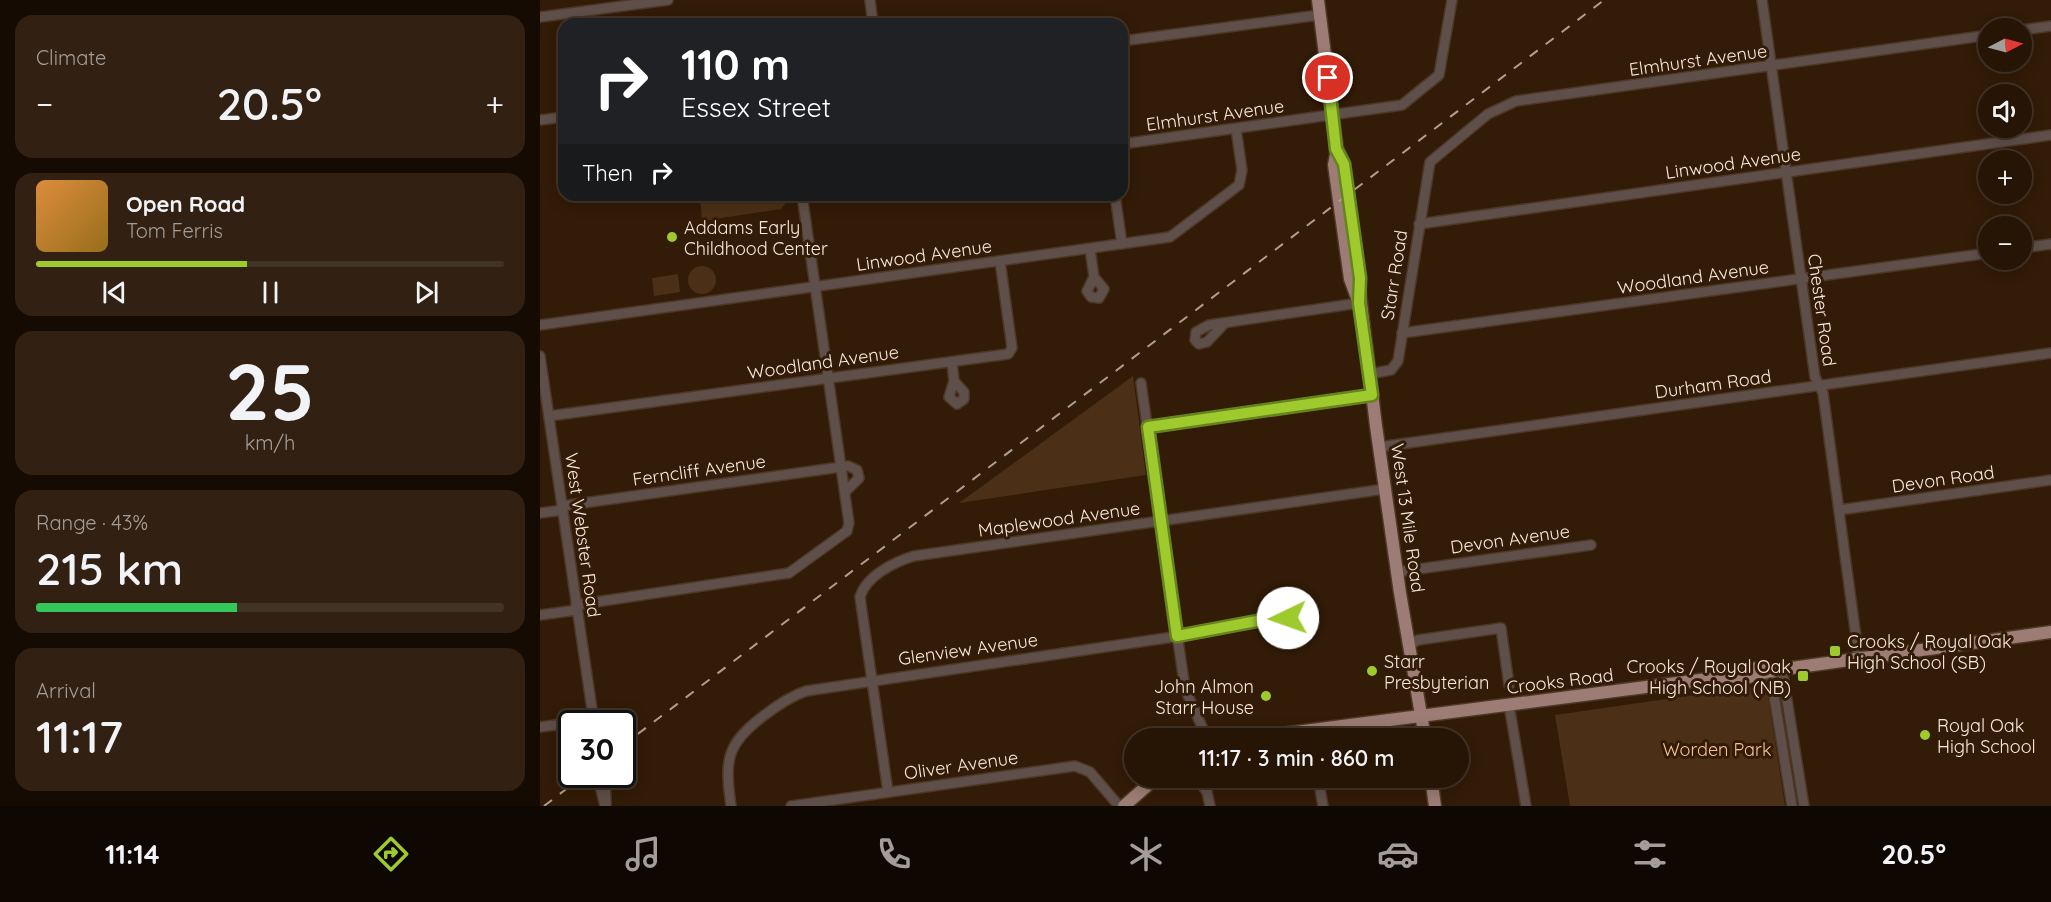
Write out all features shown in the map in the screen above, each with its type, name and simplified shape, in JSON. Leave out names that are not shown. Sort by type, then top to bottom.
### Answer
[{"type":"main road","name":"West 13 Mile Road","points":[[1317,0],[1333,116],[1336,149],[1334,165],[1350,279],[1359,303],[1397,572],[1423,728]]},
{"type":"main road","name":"Crooks Road","points":[[1346,728],[1421,715],[1731,676],[1742,679],[1776,670],[2051,632]]},
{"type":"main road","points":[[1122,806],[1144,788]]},
{"type":"main road","points":[[1433,788],[1436,806]]},
{"type":"street","points":[[540,17],[668,0]]},
{"type":"street","points":[[870,0],[872,18]]},
{"type":"street","name":"Elmhurst Avenue","points":[[1128,143],[1402,105],[1431,84],[1441,71],[1452,0]]},
{"type":"street","name":"Chester Road","points":[[1762,0],[1815,377],[1823,393],[1859,659]]},
{"type":"street","points":[[1128,40],[1320,15]]},
{"type":"street","points":[[2032,29],[2051,26]]},
{"type":"street","name":"Elmhurst Avenue","points":[[1430,162],[1488,114],[1507,104],[1978,37]]},
{"type":"street","points":[[540,120],[558,118]]},
{"type":"street","name":"Linwood Avenue","points":[[540,325],[1173,236],[1240,183],[1242,170],[1236,129]]},
{"type":"street","name":"Linwood Avenue","points":[[1419,224],[2051,135]]},
{"type":"street","name":"Starr Road","points":[[1369,374],[1394,368],[1402,333],[1430,162]]},
{"type":"street","points":[[540,615],[789,573],[846,532],[849,523],[845,492],[803,201]]},
{"type":"street","points":[[1116,201],[1122,244]]},
{"type":"street","points":[[2032,247],[2051,244]]},
{"type":"street","points":[[1090,249],[1094,277]]},
{"type":"street","name":"Woodland Avenue","points":[[1402,333],[1978,255]]},
{"type":"street","name":"Woodland Avenue","points":[[549,416],[1011,352],[1000,261]]},
{"type":"street","points":[[1224,324],[1359,303]]},
{"type":"street","name":"Durham Road","points":[[1379,447],[2051,353]]},
{"type":"street","name":"West Webster Road","points":[[540,356],[543,403],[549,416],[591,710]]},
{"type":"street","points":[[951,362],[954,381]]},
{"type":"street","points":[[1141,383],[1186,694],[1202,728]]},
{"type":"street","points":[[1148,427],[1372,395]]},
{"type":"street","points":[[841,468],[851,467],[857,470],[859,476],[854,485],[845,492]]},
{"type":"street","name":"Ferncliff Avenue","points":[[540,513],[841,468]]},
{"type":"street","name":"Devon Road","points":[[1839,510],[2051,480]]},
{"type":"street","name":"Maplewood Avenue","points":[[872,680],[860,597],[865,586],[886,569],[914,556],[1385,489]]},
{"type":"street","name":"Devon Avenue","points":[[1397,572],[1591,545]]},
{"type":"street","name":"Glenview Avenue","points":[[731,806],[727,772],[729,756],[736,740],[785,700],[796,695],[872,680],[1177,636],[1287,615]]},
{"type":"street","points":[[1409,645],[1465,639],[1472,634],[1501,628],[1509,685]]},
{"type":"street","points":[[1776,670],[1788,705],[1804,806]]},
{"type":"street","points":[[1776,670],[1776,707],[1792,806]]},
{"type":"street","points":[[872,680],[888,792]]},
{"type":"street","points":[[1509,705],[1526,806]]},
{"type":"street","points":[[1776,707],[1788,705]]},
{"type":"street","points":[[540,727],[558,725]]},
{"type":"street","name":"Oliver Avenue","points":[[791,806],[1075,766],[1090,771],[1122,806]]},
{"type":"street","points":[[1786,768],[1798,771]]},
{"type":"street","points":[[601,788],[606,806]]},
{"type":"street","points":[[605,788],[606,806]]},
{"type":"street","points":[[1204,788],[1210,806]]},
{"type":"street","points":[[1320,788],[1323,806]]},
{"type":"green space","points":[[700,201],[787,201],[781,209],[702,221]]},
{"type":"green space","points":[[702,266],[712,270],[716,280],[712,290],[702,294],[692,290],[688,280],[692,270]]},
{"type":"green space","points":[[678,274],[680,292],[654,296],[652,278]]},
{"type":"green space","points":[[1133,376],[1146,475],[959,503]]},
{"type":"green space","name":"Worden Park","points":[[1764,685],[1767,689],[1785,806],[1570,806],[1555,715]]},
{"type":"railway","points":[[636,735],[1604,0]]},
{"type":"railway","points":[[544,806],[568,788]]},
{"type":"place","name":"Addams Early Childhood Center","points":[[672,237]]},
{"type":"place","name":"Crooks / Royal Oak High School (SB)","points":[[1835,651]]},
{"type":"place","name":"Starr Presbyterian","points":[[1372,671]]},
{"type":"place","name":"Crooks / Royal Oak High School (NB)","points":[[1803,676]]},
{"type":"place","name":"John Almon Starr House","points":[[1266,696]]},
{"type":"place","name":"Royal Oak High School","points":[[1925,735]]},
{"type":"route","points":[[1288,618],[1287,615],[1177,636],[1148,427],[1372,395],[1359,303],[1360,278],[1344,164],[1336,149],[1328,78]]}]
